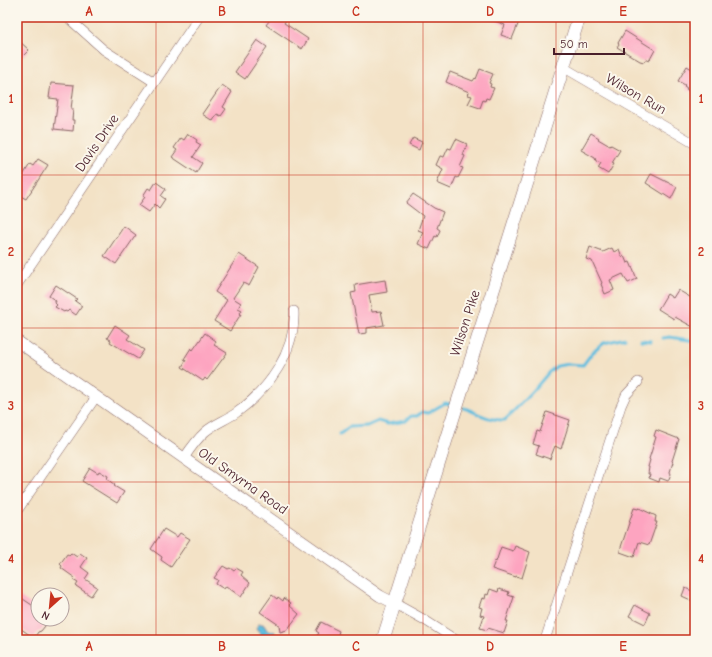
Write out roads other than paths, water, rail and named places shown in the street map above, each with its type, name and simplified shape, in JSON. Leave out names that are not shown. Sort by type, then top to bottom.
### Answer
[{"type":"main road","name":"Wilson Pike","points":[[383,640],[562,67],[579,17]]},
{"type":"street","points":[[67,17],[104,50],[154,82]]},
{"type":"street","name":"Davis Drive","points":[[17,285],[199,17]]},
{"type":"street","name":"Wilson Run","points":[[562,67],[695,144]]},
{"type":"street","points":[[184,458],[195,442],[205,432],[237,412],[271,379],[279,368],[290,344],[295,323],[294,311]]},
{"type":"street","name":"Old Smyrna Road","points":[[17,341],[380,596],[423,619],[456,640]]},
{"type":"street","points":[[546,640],[621,406],[626,395],[638,382]]},
{"type":"street","points":[[17,511],[96,397]]},
{"type":"water","points":[[259,624],[263,624],[268,631],[274,631],[274,637],[267,640],[261,640],[261,634],[256,628]]},
{"type":"waterway","points":[[663,338],[670,337],[695,341]]},
{"type":"waterway","points":[[464,408],[489,418],[505,420],[549,372],[557,366],[568,364],[583,365],[592,353],[604,343],[625,338]]},
{"type":"waterway","points":[[641,340],[651,341]]},
{"type":"waterway","points":[[340,434],[349,427],[367,426],[378,421],[388,424],[406,421],[411,416],[417,416],[422,412],[428,413],[445,403],[450,404]]}]
